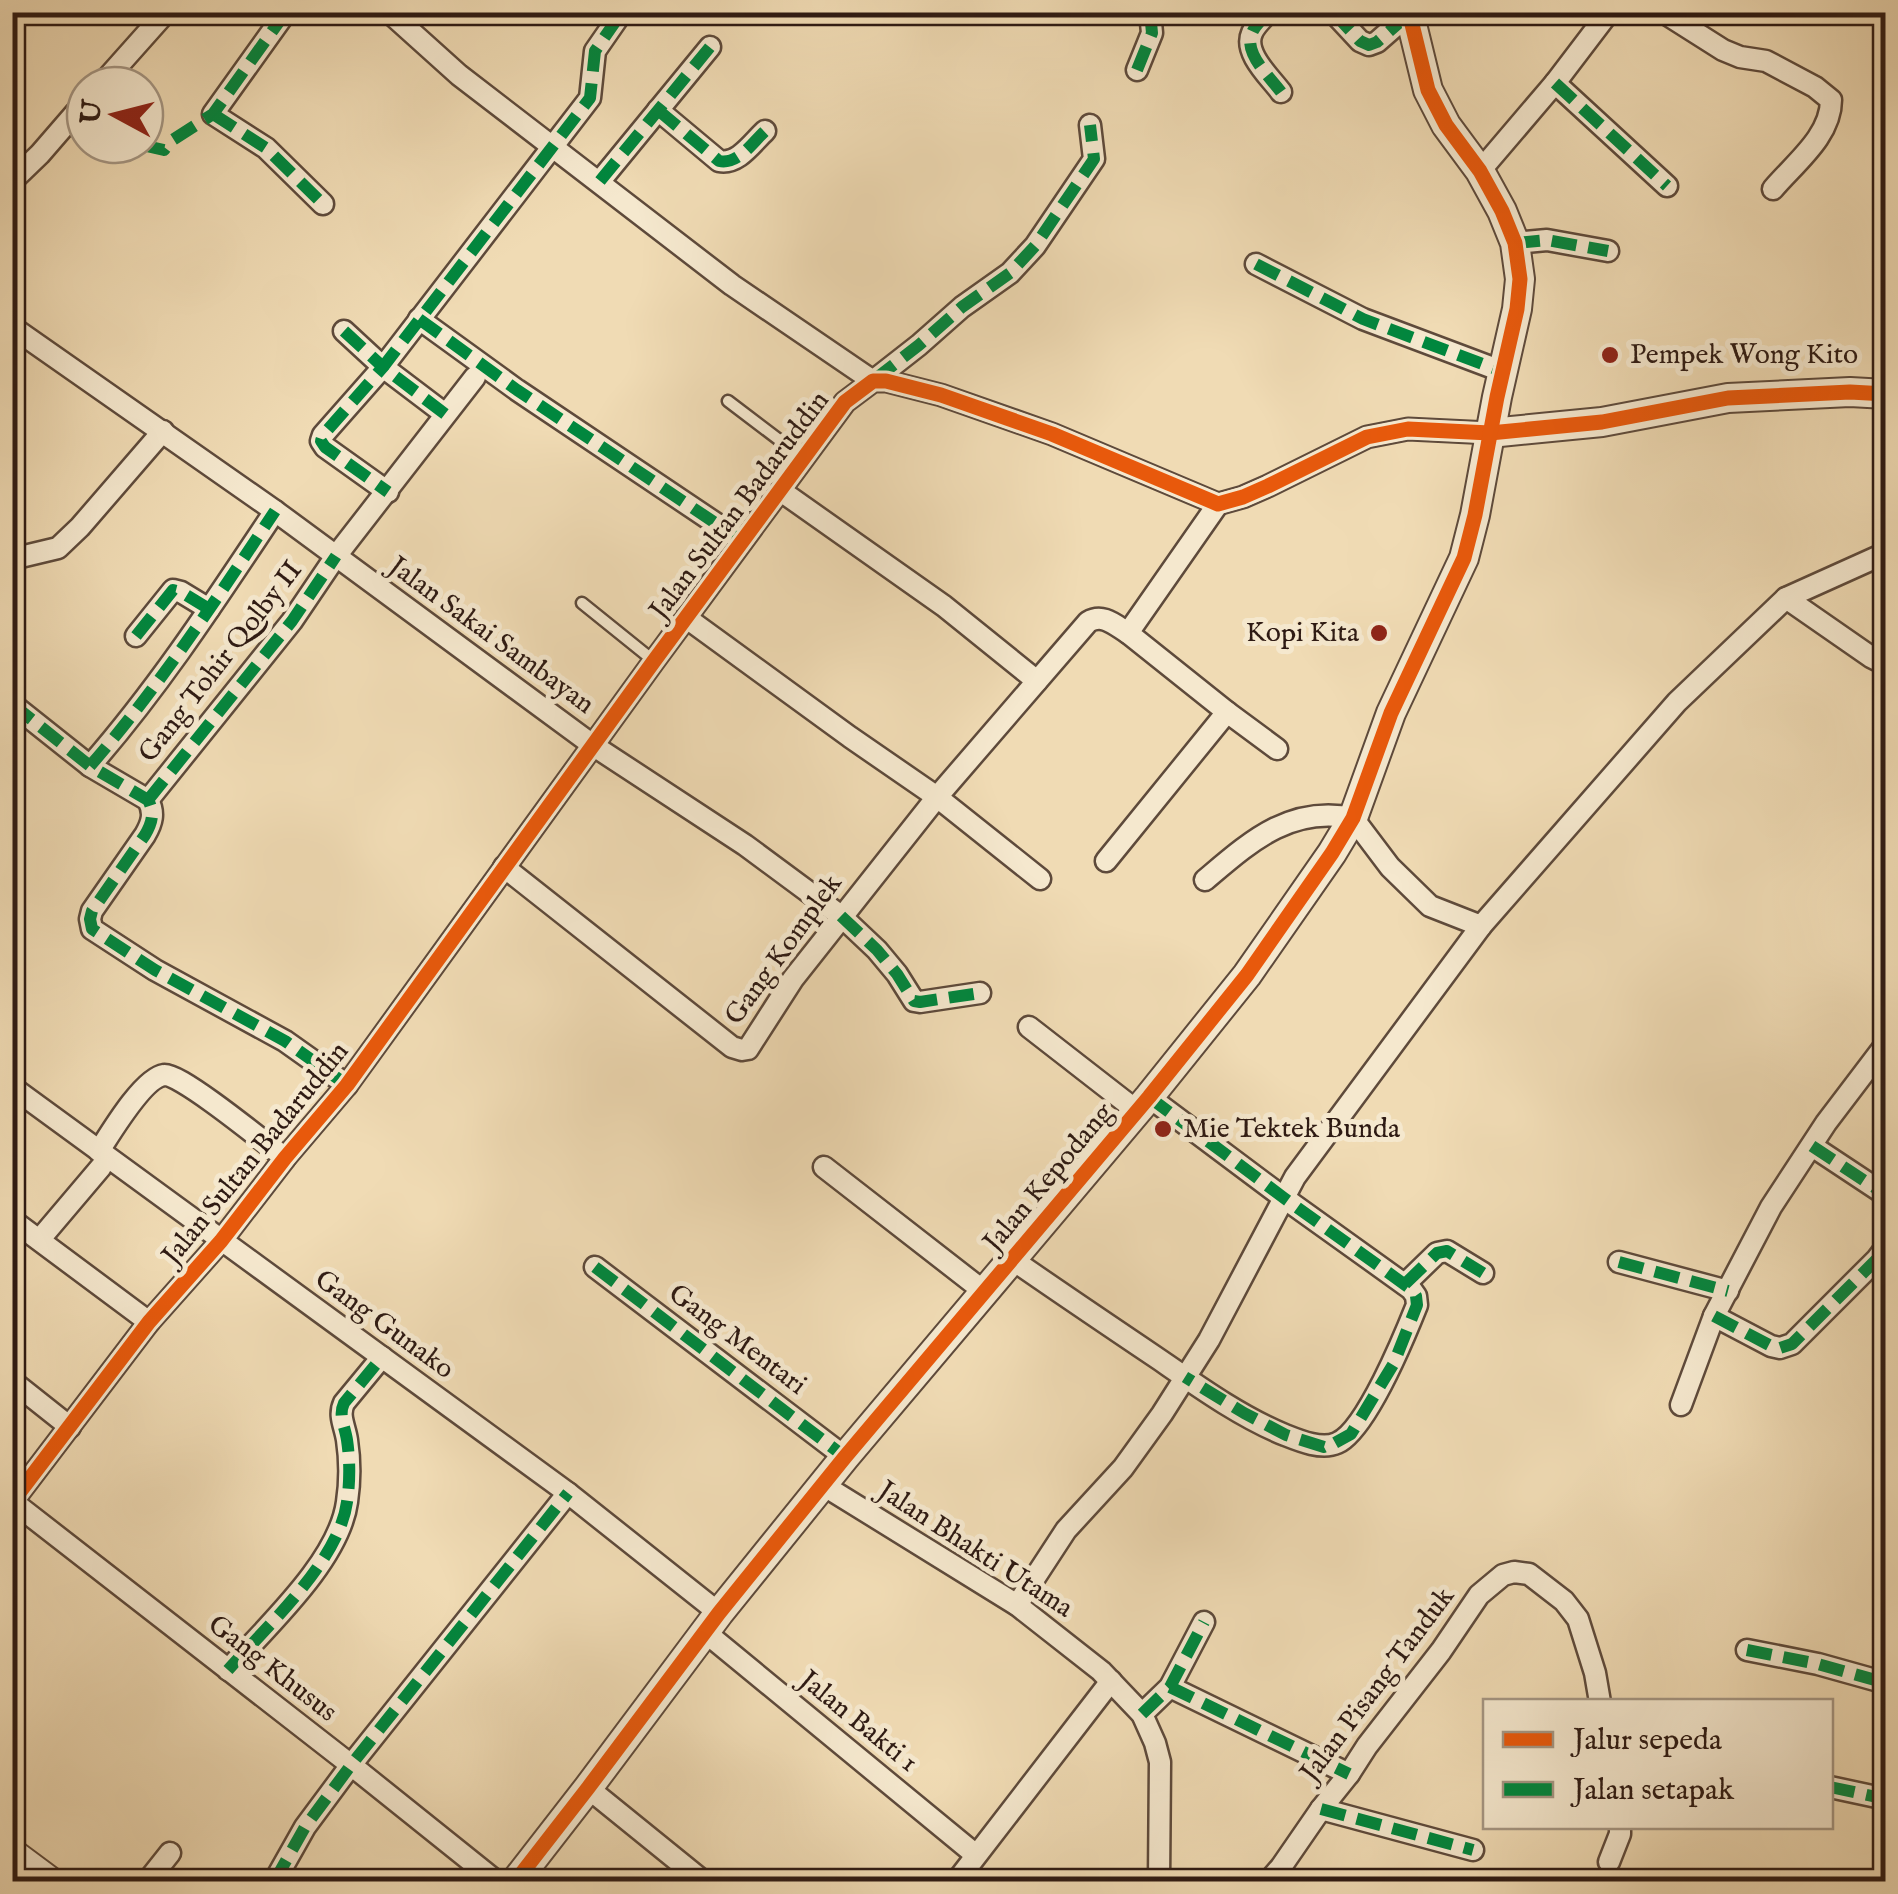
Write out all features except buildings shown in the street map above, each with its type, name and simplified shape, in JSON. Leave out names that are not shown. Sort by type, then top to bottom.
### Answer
[{"type":"street","points":[[119,65],[166,12]]},
{"type":"street","points":[[286,12],[213,114],[266,148],[324,204]]},
{"type":"street","points":[[389,12],[459,74],[732,285],[873,381],[941,395],[1052,434],[1218,504]]},
{"type":"street","points":[[388,492],[325,448],[322,435],[383,367],[590,98],[595,51],[622,12]]},
{"type":"street","points":[[1268,12],[1252,30],[1251,52],[1281,92]]},
{"type":"street","points":[[1333,12],[1360,41],[1369,45],[1409,13],[1428,90],[1446,125],[1480,171],[1515,243],[1547,240],[1608,251]]},
{"type":"street","points":[[1480,171],[1609,12]]},
{"type":"street","points":[[1664,12],[1723,50],[1766,62],[1831,100],[1831,113],[1822,133],[1773,189]]},
{"type":"street","points":[[1137,70],[1152,33],[1151,15]]},
{"type":"street","points":[[600,182],[710,47]]},
{"type":"street","points":[[1555,83],[1668,186]]},
{"type":"street","points":[[658,110],[719,161],[728,163],[765,131]]},
{"type":"street","name":"Jalan Sultan Badaruddin","points":[[13,1502],[148,1322],[222,1241],[347,1085],[846,402],[974,297],[1010,273],[1035,246],[1094,159],[1090,124]]},
{"type":"street","points":[[12,181],[65,125]]},
{"type":"street","name":"Jalan Kepodang","points":[[515,1882],[712,1622],[1247,975],[1353,818],[1392,713],[1464,558],[1516,310],[1520,279],[1515,243]]},
{"type":"street","points":[[1256,264],[1363,320],[1504,372]]},
{"type":"street","points":[[419,319],[517,390],[742,541]]},
{"type":"street","name":"Jalan Sakai Sambayan","points":[[12,327],[275,511],[594,746],[745,845],[841,916],[877,950],[914,1000],[980,993]]},
{"type":"street","points":[[344,332],[445,414]]},
{"type":"street","name":"Gang Tohir Qolby II","points":[[148,800],[292,620],[336,556],[476,378]]},
{"type":"street","points":[[1277,749],[1128,633],[1218,504],[1268,486],[1367,436],[1408,429],[1490,433],[1602,422],[1728,398],[1886,394]]},
{"type":"street","points":[[12,559],[58,548],[163,431]]},
{"type":"street","points":[[781,491],[944,606],[1037,681]]},
{"type":"street","points":[[90,766],[132,718],[275,511]]},
{"type":"street","points":[[1017,1605],[1066,1530],[1123,1468],[1186,1377],[1295,1177],[1481,926],[1677,702],[1786,598],[1886,553]]},
{"type":"street","points":[[136,636],[173,590],[209,609]]},
{"type":"street","points":[[1786,598],[1871,656],[1878,660],[1886,658]]},
{"type":"street","points":[[688,619],[937,796],[1040,879]]},
{"type":"street","name":"Gang Komplek","points":[[504,868],[735,1049],[748,1048],[841,916],[937,796],[1091,619],[1106,619],[1128,633]]},
{"type":"street","points":[[12,704],[90,766],[152,806],[152,822],[146,836],[92,911],[92,928],[155,970],[285,1041],[347,1085]]},
{"type":"street","points":[[1106,861],[1227,712]]},
{"type":"street","points":[[1206,880],[1243,847],[1281,824],[1308,816],[1353,818],[1390,867],[1430,906],[1481,926]]},
{"type":"street","points":[[1013,1260],[1244,1413],[1286,1435],[1324,1446],[1351,1434],[1394,1363],[1418,1305],[1412,1288],[1029,1027]]},
{"type":"street","points":[[1681,1406],[1714,1316],[1770,1206],[1886,1044]]},
{"type":"street","points":[[40,1239],[100,1159],[139,1094],[164,1074],[191,1088],[285,1158]]},
{"type":"street","name":"Gang Gunako","points":[[14,1102],[222,1241],[568,1493],[712,1622]]},
{"type":"street","points":[[1812,1146],[1886,1195]]},
{"type":"street","points":[[824,1167],[986,1293]]},
{"type":"street","points":[[12,1220],[148,1322]]},
{"type":"street","points":[[1714,1316],[1776,1348],[1792,1344],[1886,1247]]},
{"type":"street","points":[[1404,1284],[1422,1264],[1447,1251],[1483,1273]]},
{"type":"street","points":[[1619,1262],[1728,1291]]},
{"type":"street","name":"Gang Mentari","points":[[595,1267],[845,1458]]},
{"type":"street","points":[[228,1670],[300,1591],[340,1529],[347,1504],[349,1465],[340,1410],[382,1357]]},
{"type":"street","points":[[12,1381],[70,1427]]},
{"type":"street","name":"Jalan Bhakti Utama","points":[[823,1485],[1017,1605],[1101,1671],[1142,1714],[1160,1762],[1158,1882]]},
{"type":"street","points":[[274,1882],[305,1827],[351,1765],[568,1493]]},
{"type":"street","name":"Gang Khusus","points":[[13,1502],[496,1882]]},
{"type":"street","name":"Jalan Pisang Tanduk","points":[[1268,1882],[1441,1651],[1478,1595],[1503,1575],[1529,1574],[1540,1580],[1578,1618],[1599,1699]]},
{"type":"street","name":"Jalan Bakti 1","points":[[712,1622],[976,1856]]},
{"type":"street","points":[[1142,1714],[1170,1687],[1204,1622]]},
{"type":"street","points":[[1747,1650],[1886,1683]]},
{"type":"street","points":[[956,1882],[1110,1681]]},
{"type":"street","points":[[1170,1687],[1349,1774]]},
{"type":"street","points":[[588,1788],[704,1882]]},
{"type":"street","points":[[1833,1788],[1886,1798]]},
{"type":"street","points":[[1320,1809],[1472,1850]]},
{"type":"street","points":[[1608,1862],[1620,1829]]},
{"type":"street","points":[[12,1853],[52,1882]]},
{"type":"street","points":[[147,1882],[170,1853]]},
{"type":"lane","points":[[728,401],[804,459]]},
{"type":"lane","points":[[582,603],[654,661]]},
{"type":"marked path","points":[[165,149],[213,114],[286,12]]},
{"type":"marked path","points":[[445,414],[383,367],[590,98],[595,51],[622,12]]},
{"type":"marked path","points":[[1137,70],[1152,33],[1150,12]]},
{"type":"marked path","points":[[1268,12],[1252,33],[1251,49],[1281,92]]},
{"type":"marked path","points":[[1333,12],[1360,41],[1369,45],[1409,14]]},
{"type":"marked path","points":[[600,181],[710,47]]},
{"type":"marked path","points":[[1555,83],[1667,186]]},
{"type":"marked path","points":[[658,110],[719,161],[732,160],[765,131]]},
{"type":"marked path","points":[[213,114],[266,148],[323,204]]},
{"type":"marked path","points":[[874,380],[1010,273],[1035,246],[1094,159],[1090,125]]},
{"type":"marked path","points":[[1515,243],[1547,240],[1608,251]]},
{"type":"marked path","points":[[1256,264],[1363,319],[1504,372]]},
{"type":"marked path","points":[[419,319],[517,390],[742,541]]},
{"type":"marked path","points":[[344,331],[383,367],[321,441],[388,492]]},
{"type":"marked path","points":[[90,766],[164,673],[275,511]]},
{"type":"marked path","points":[[148,800],[292,621],[336,556]]},
{"type":"marked path","points":[[136,636],[173,590],[209,609]]},
{"type":"marked path","points":[[12,704],[90,766],[148,800],[150,805],[152,818],[147,831],[92,911],[92,929],[155,970],[285,1041],[347,1085]]},
{"type":"marked path","points":[[841,916],[877,950],[914,1001],[980,993]]},
{"type":"marked path","points":[[1149,1097],[1416,1296],[1417,1305],[1394,1363],[1351,1434],[1331,1445],[1324,1447],[1286,1435],[1185,1377]]},
{"type":"marked path","points":[[1812,1146],[1886,1195]]},
{"type":"marked path","points":[[1714,1316],[1771,1346],[1792,1344],[1886,1247]]},
{"type":"marked path","points":[[1405,1284],[1437,1253],[1447,1251],[1483,1273]]},
{"type":"marked path","points":[[1619,1262],[1728,1291]]},
{"type":"marked path","points":[[595,1267],[845,1457]]},
{"type":"marked path","points":[[228,1670],[299,1592],[331,1547],[349,1487],[342,1408],[382,1357]]},
{"type":"marked path","points":[[274,1882],[305,1827],[351,1765],[568,1493]]},
{"type":"marked path","points":[[1142,1714],[1170,1687],[1204,1622]]},
{"type":"marked path","points":[[1747,1650],[1886,1683]]},
{"type":"marked path","points":[[1170,1687],[1349,1774]]},
{"type":"marked path","points":[[1833,1788],[1886,1799]]},
{"type":"marked path","points":[[1321,1809],[1473,1850]]},
{"type":"cycle path","points":[[515,1882],[719,1613],[1247,975],[1353,818],[1391,713],[1464,558],[1520,279],[1515,243],[1502,211],[1428,90],[1409,12]]},
{"type":"cycle path","points":[[12,1502],[149,1322],[221,1241],[347,1085],[845,402],[873,381],[941,395],[1052,434],[1218,504],[1268,486],[1367,437],[1408,429],[1490,433],[1602,422],[1728,398],[1886,394]]},
{"type":"place","name":"Pempek Wong Kito","points":[[1610,355]]},
{"type":"place","name":"Kopi Kita","points":[[1379,633]]},
{"type":"place","name":"Mie Tektek Bunda","points":[[1163,1129]]}]
